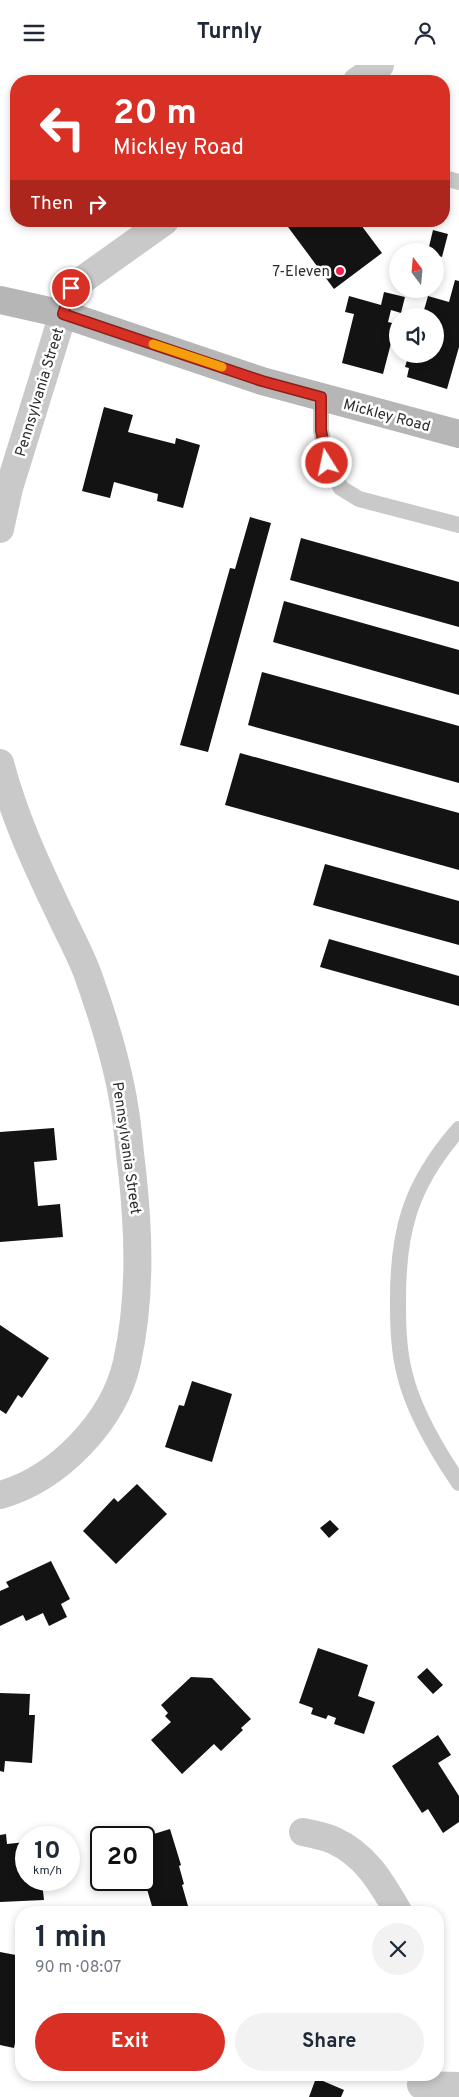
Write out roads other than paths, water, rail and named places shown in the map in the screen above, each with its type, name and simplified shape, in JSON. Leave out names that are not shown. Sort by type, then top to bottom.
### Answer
[{"type":"street","points":[[355,75],[380,65]]},
{"type":"street","name":"Pennsylvania Street","points":[[0,529],[9,488],[71,288],[157,227]]},
{"type":"street","name":"Mickley Road","points":[[0,299],[63,314],[262,381],[459,434]]},
{"type":"street","name":"Pennsylvania Street","points":[[0,763],[10,802],[87,972],[109,1038],[124,1105],[138,1225],[137,1297],[127,1363],[115,1395],[95,1429],[68,1458],[41,1478],[17,1490],[0,1495]]},
{"type":"street","points":[[303,1832],[332,1839],[354,1852],[377,1875],[395,1906]]},
{"type":"street","points":[[420,2086],[459,2086]]},
{"type":"lane","points":[[321,397],[321,430],[327,463],[341,488],[359,499],[459,525]]},
{"type":"lane","points":[[459,1129],[438,1153],[420,1183],[403,1231],[398,1273],[398,1326],[404,1371],[420,1415],[444,1461],[459,1483]]},
{"type":"place","name":"7-Eleven","points":[[340,271]]}]
